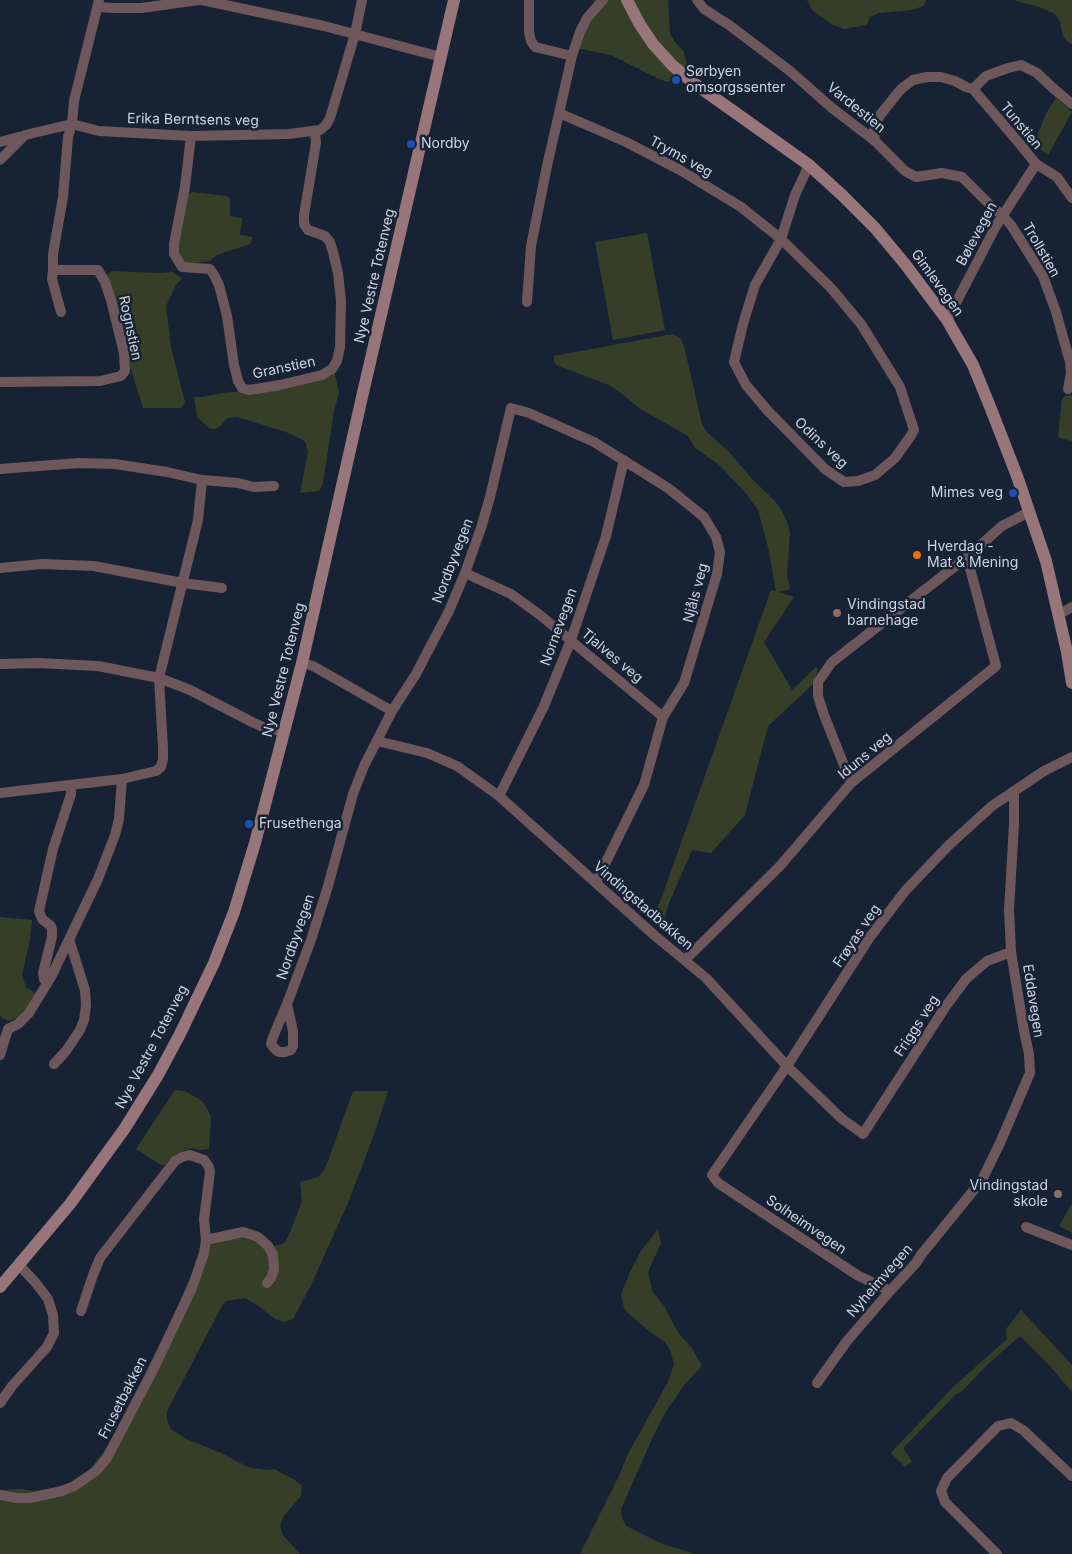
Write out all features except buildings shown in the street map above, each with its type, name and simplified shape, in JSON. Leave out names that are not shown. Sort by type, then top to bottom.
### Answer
[{"type":"main road","name":"Nye Vestre Totenveg","points":[[0,1287],[70,1204],[125,1128],[158,1075],[180,1034],[214,963],[234,912],[256,843],[302,663],[454,0]]},
{"type":"main road","name":"Gimlevegen","points":[[627,0],[653,44],[673,66],[809,165],[876,228],[906,264],[947,320],[973,366],[1002,438],[1046,561],[1059,614],[1072,684]]},
{"type":"street","points":[[61,312],[52,280],[53,254],[63,197],[68,137],[72,124],[74,100],[98,3],[115,8],[141,8],[198,0]]},
{"type":"street","points":[[202,0],[355,34],[441,57]]},
{"type":"street","points":[[315,132],[326,125],[330,118],[355,34],[362,0]]},
{"type":"street","points":[[529,0],[529,32],[535,47],[572,56]]},
{"type":"street","points":[[526,302],[531,246],[572,56],[587,18],[603,0]]},
{"type":"street","name":"Vardestien","points":[[697,0],[704,9],[790,70],[832,108],[875,141],[905,170],[916,177],[942,173],[962,177],[1002,215]]},
{"type":"street","points":[[973,89],[986,76],[1021,65],[1037,73],[1072,104]]},
{"type":"street","name":"Tunstien","points":[[875,141],[874,129],[880,115],[901,89],[913,80],[928,76],[955,81],[973,89],[1036,164],[1057,177],[1072,198]]},
{"type":"street","name":"Tryms veg","points":[[559,113],[626,142],[680,170],[741,207],[781,239]]},
{"type":"street","points":[[0,142],[72,124]]},
{"type":"street","name":"Erika Berntsens veg","points":[[72,124],[85,129],[99,131],[191,136],[315,132]]},
{"type":"street","name":"Granstien","points":[[191,136],[186,187],[174,244],[174,254],[182,268],[210,269],[214,275],[227,316],[238,381],[242,388],[249,390],[322,376],[332,369],[337,361],[340,347],[341,301],[338,273],[333,252],[330,242],[325,236],[308,230],[304,224],[316,143],[315,132]]},
{"type":"street","points":[[0,160],[25,135]]},
{"type":"street","name":"Bølevegen","points":[[947,320],[1002,215],[1036,164]]},
{"type":"street","name":"Odins veg","points":[[781,239],[831,288],[860,324],[900,387],[914,430],[895,458],[876,475],[858,481],[844,482],[825,469],[768,411],[746,385],[734,362],[755,285],[781,239],[795,195],[809,165]]},
{"type":"street","name":"Trollstien","points":[[1002,215],[1011,225],[1043,276],[1056,312],[1070,362],[1071,373],[1068,389]]},
{"type":"street","name":"Rognstien","points":[[0,382],[100,381],[121,376],[125,371],[124,353],[111,300],[105,282],[98,270],[53,270]]},
{"type":"street","name":"Njåls veg","points":[[511,408],[529,413],[586,439],[668,488],[704,517],[716,537],[720,552],[717,574],[684,683],[663,717],[644,785],[596,882]]},
{"type":"street","name":"Nordbyvegen","points":[[287,1004],[311,940],[353,794],[364,766],[392,711],[416,674],[449,612],[465,573],[488,505],[511,408]]},
{"type":"street","name":"Nornevegen","points":[[499,796],[544,706],[571,640],[606,536],[624,460]]},
{"type":"street","points":[[0,469],[79,463],[115,464],[167,472],[202,480],[238,483],[254,487],[274,486]]},
{"type":"street","points":[[0,793],[122,779],[156,772],[161,767],[163,748],[159,678],[198,520],[202,480]]},
{"type":"street","points":[[851,783],[824,715],[818,696],[818,682],[832,662],[967,557],[1002,526],[1029,512]]},
{"type":"street","name":"Iduns veg","points":[[685,960],[780,866],[851,783],[996,666],[967,557]]},
{"type":"street","points":[[0,568],[42,564],[94,566],[183,583],[222,588]]},
{"type":"street","name":"Tjalves veg","points":[[465,573],[511,594],[540,614],[663,717]]},
{"type":"street","points":[[1059,614],[1072,607]]},
{"type":"street","points":[[0,664],[38,663],[98,666],[159,678],[190,690],[252,722],[284,732]]},
{"type":"street","points":[[302,663],[313,666],[392,711]]},
{"type":"street","name":"Vindingstadbakken","points":[[377,741],[427,753],[457,766],[499,796],[574,865],[706,978],[787,1066],[840,1118],[863,1134]]},
{"type":"street","name":"Frøyas veg","points":[[712,1175],[787,1066],[870,938],[905,891],[949,845],[992,806],[1044,771],[1072,757]]},
{"type":"street","points":[[0,1055],[4,1026],[18,1024],[29,1013],[47,984],[98,879],[119,819],[122,779]]},
{"type":"street","points":[[47,984],[43,973],[52,930],[42,919],[39,911],[53,849],[71,794],[72,785]]},
{"type":"street","name":"Eddavegen","points":[[966,1199],[982,1180],[1030,1073],[1029,1054],[1011,952],[1009,910],[1014,791]]},
{"type":"street","points":[[54,1064],[66,1051],[80,1030],[86,1006],[85,990],[69,939]]},
{"type":"street","name":"Friggs veg","points":[[863,1134],[946,1006],[966,979],[988,961],[1011,952]]},
{"type":"street","name":"Frusetbakken","points":[[0,1495],[30,1498],[62,1491],[74,1486],[96,1471],[107,1458],[153,1370],[192,1288],[204,1253],[206,1240],[204,1219],[209,1167],[204,1160],[190,1155],[175,1161],[100,1258],[92,1274],[81,1311]]},
{"type":"street","name":"Solheimvegen","points":[[712,1175],[718,1183],[857,1275],[890,1291]]},
{"type":"street","name":"Nyheimvegen","points":[[817,1383],[846,1341],[916,1263],[966,1199]]},
{"type":"street","points":[[1026,1227],[1072,1245]]},
{"type":"street","points":[[206,1240],[244,1232],[258,1237],[268,1246],[273,1255],[274,1270],[267,1283]]},
{"type":"street","points":[[0,1403],[12,1386],[47,1347],[54,1333],[51,1304],[35,1282],[19,1265]]},
{"type":"street","points":[[997,1554],[945,1502],[941,1492],[946,1478],[998,1426],[1011,1423],[1022,1430],[1072,1476]]},
{"type":"green space","points":[[594,0],[668,0],[670,34],[684,52],[687,66],[687,70],[681,78],[668,82],[611,55],[576,48]]},
{"type":"green space","points":[[807,0],[926,0],[924,6],[911,10],[879,13],[870,17],[867,25],[844,29],[831,24],[812,10]]},
{"type":"green space","points":[[1014,0],[1072,0],[1072,44],[1063,36],[1060,22],[1055,14]]},
{"type":"green space","points":[[1056,97],[1072,112],[1048,155],[1034,144],[1046,114]]},
{"type":"green space","points":[[192,192],[227,196],[230,199],[230,216],[242,218],[240,235],[253,237],[250,244],[217,255],[210,261],[186,264],[180,261],[177,250],[186,196]]},
{"type":"green space","points":[[647,233],[665,330],[613,340],[595,242]]},
{"type":"green space","points":[[112,271],[172,272],[182,278],[176,285],[166,306],[171,348],[185,402],[181,408],[143,408],[130,366],[113,294],[105,276]]},
{"type":"green space","points":[[673,334],[680,338],[684,346],[702,424],[707,432],[729,452],[753,480],[774,500],[788,524],[790,533],[787,576],[790,589],[779,592],[794,597],[764,642],[792,690],[816,667],[818,670],[812,685],[768,726],[745,815],[711,853],[692,850],[669,903],[662,926],[650,917],[660,902],[771,590],[776,591],[768,547],[758,510],[744,491],[718,464],[695,448],[688,436],[639,408],[609,385],[556,365],[554,356]]},
{"type":"green space","points":[[333,365],[339,393],[334,411],[323,483],[319,491],[300,493],[308,452],[306,443],[303,440],[286,432],[237,417],[228,418],[218,428],[214,429],[209,428],[197,417],[194,397],[252,390],[306,377]]},
{"type":"green space","points":[[1072,395],[1072,441],[1058,436],[1062,399],[1065,396]]},
{"type":"green space","points":[[0,917],[32,920],[30,940],[22,975],[26,987],[35,993],[28,1007],[17,1018],[9,1021],[0,1015]]},
{"type":"green space","points":[[175,1090],[185,1091],[202,1101],[207,1108],[211,1117],[209,1149],[200,1150],[192,1148],[178,1153],[163,1166],[136,1149]]},
{"type":"green space","points":[[353,1091],[388,1091],[348,1203],[311,1285],[293,1319],[284,1322],[275,1319],[245,1298],[227,1301],[223,1304],[167,1411],[167,1420],[171,1429],[186,1439],[221,1453],[250,1468],[274,1469],[302,1486],[301,1496],[283,1517],[280,1526],[283,1535],[300,1554],[0,1554],[0,1489],[35,1491],[57,1487],[75,1481],[90,1469],[104,1451],[128,1411],[152,1360],[164,1340],[187,1284],[197,1268],[204,1236],[231,1229],[241,1229],[271,1246],[284,1243],[302,1201],[300,1182],[318,1177],[324,1170]]},
{"type":"green space","points":[[1072,1203],[1072,1233],[1059,1226]]},
{"type":"green space","points":[[658,1229],[661,1243],[648,1272],[652,1291],[664,1306],[679,1334],[692,1348],[702,1366],[684,1385],[665,1413],[621,1509],[622,1518],[626,1526],[660,1543],[695,1554],[580,1554],[629,1452],[668,1382],[674,1364],[670,1350],[665,1342],[627,1312],[624,1308],[621,1294],[641,1251]]},
{"type":"green space","points":[[1021,1310],[1072,1365],[1072,1392],[1051,1367],[1020,1336],[988,1364],[962,1391],[956,1394],[903,1448],[912,1461],[905,1467],[891,1453],[953,1387],[1007,1339],[1006,1329]]},
{"type":"place","name":"Sørbyen omsorgssenter","points":[[676,80]]},
{"type":"place","name":"Nordby","points":[[411,144]]},
{"type":"place","name":"Mimes veg","points":[[1013,493]]},
{"type":"place","name":"Hverdag - Mat & Mening","points":[[917,555]]},
{"type":"place","name":"Vindingstad barnehage","points":[[837,613]]},
{"type":"place","name":"Frusethenga","points":[[249,824]]},
{"type":"place","name":"Vindingstad skole","points":[[1058,1194]]}]
